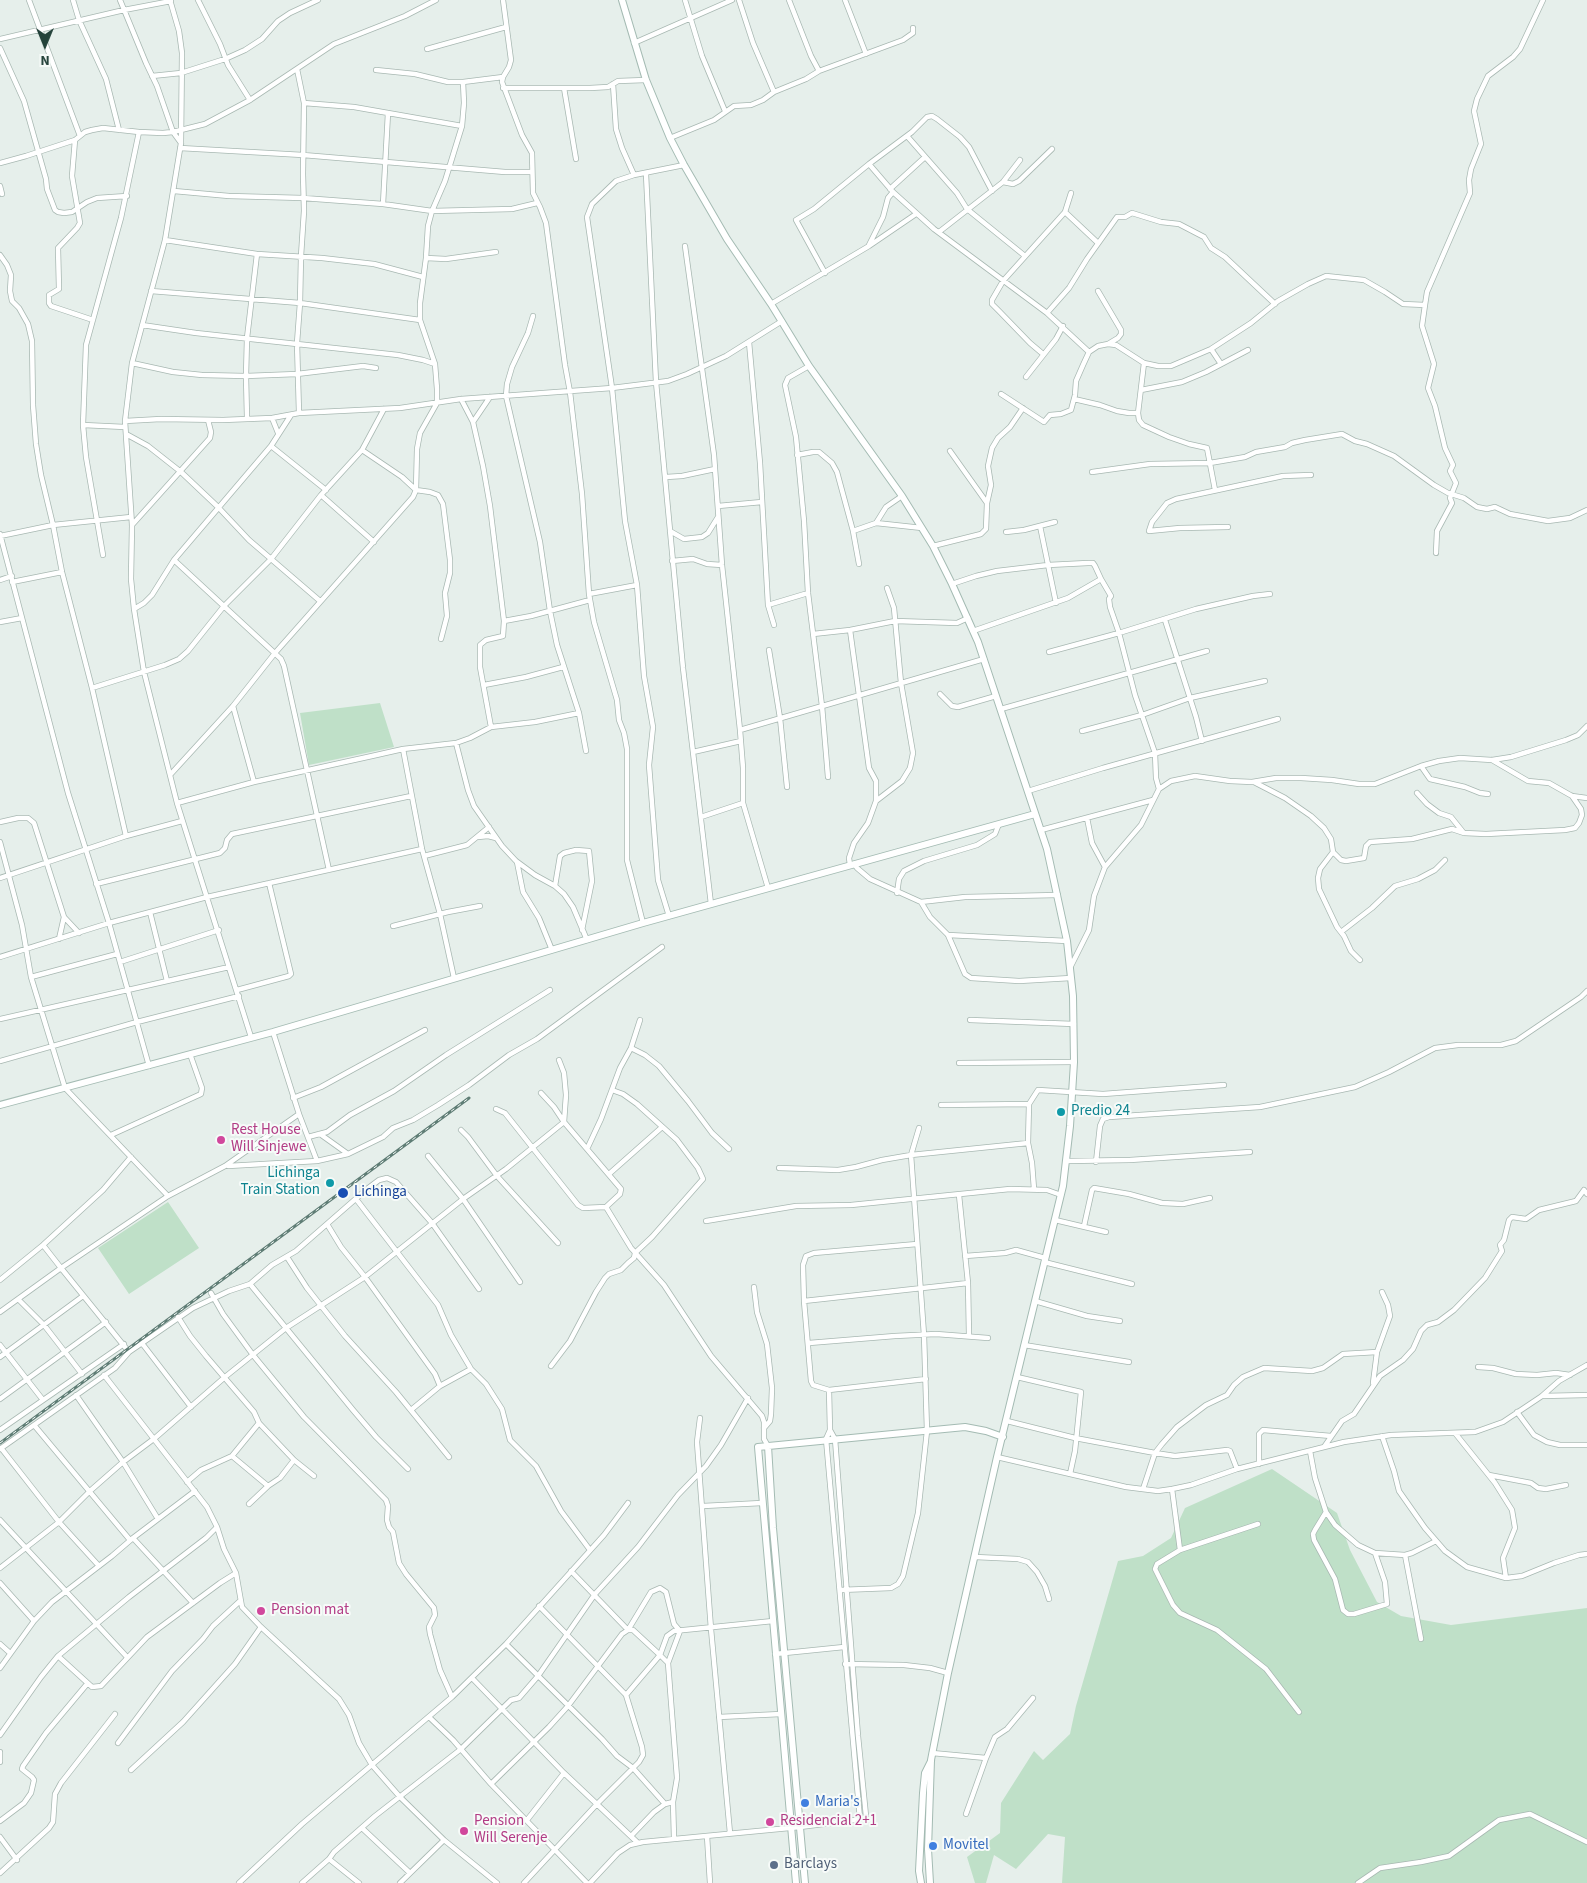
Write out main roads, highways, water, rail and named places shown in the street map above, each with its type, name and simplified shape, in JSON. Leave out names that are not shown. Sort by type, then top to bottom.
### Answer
[{"type":"railway","points":[[0,1443],[469,1098]]},
{"type":"place","name":"Predio 24","points":[[1061,1112]]},
{"type":"place","name":"Rest House Will Sinjewe","points":[[221,1140]]},
{"type":"place","name":"Lichinga Train Station","points":[[330,1183]]},
{"type":"place","name":"Lichinga","points":[[343,1193]]},
{"type":"place","name":"Pension mat","points":[[261,1611]]},
{"type":"place","name":"Maria's","points":[[805,1803]]},
{"type":"place","name":"Residencial 2+1","points":[[770,1822]]},
{"type":"place","name":"Pension Will Serenje","points":[[464,1831]]},
{"type":"place","name":"Movitel","points":[[933,1846]]},
{"type":"place","name":"Barclays","points":[[774,1865]]}]
